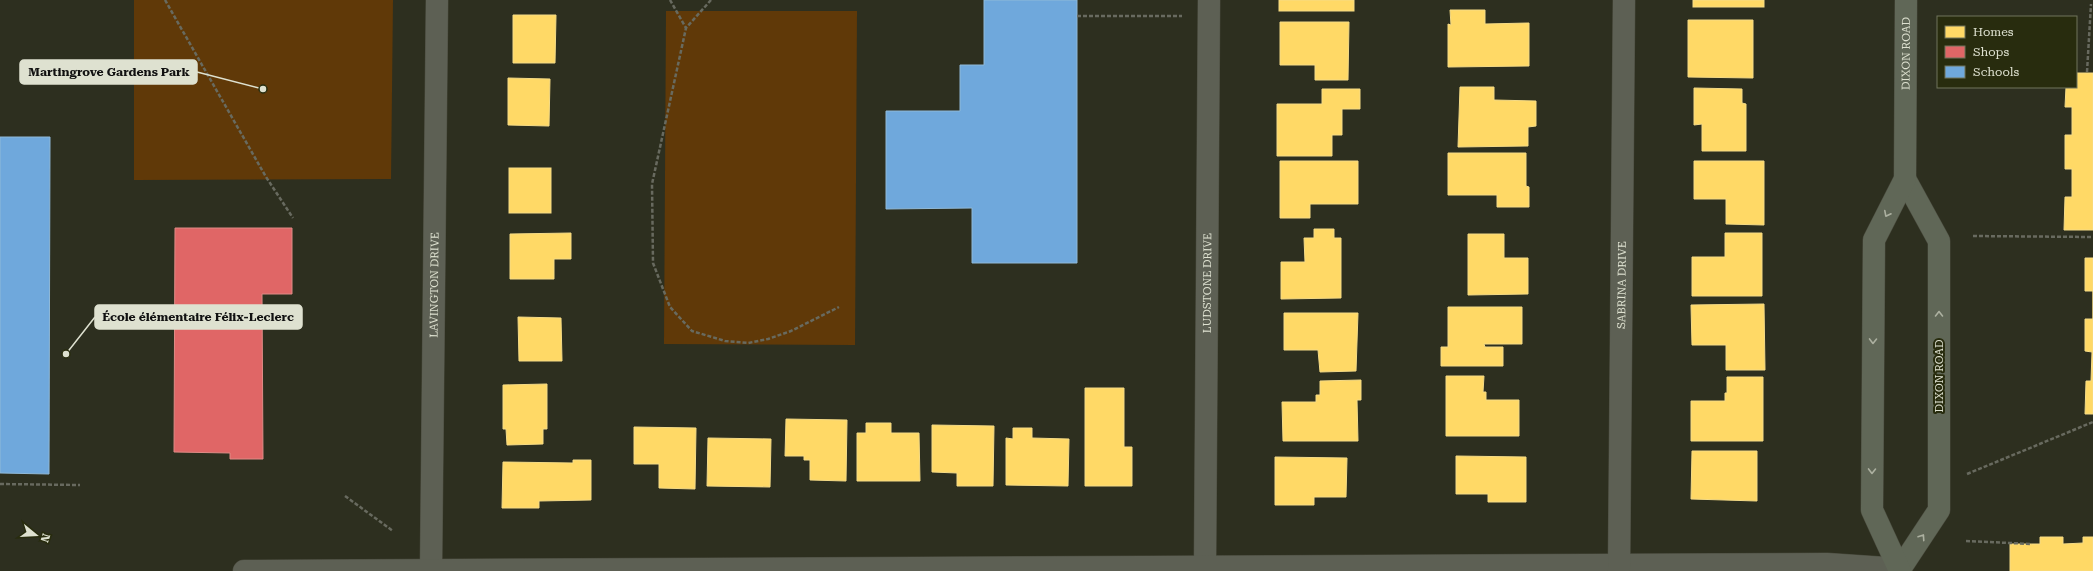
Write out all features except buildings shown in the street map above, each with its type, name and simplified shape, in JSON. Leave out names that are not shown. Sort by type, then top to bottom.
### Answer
[{"type":"main road","name":"DIXON ROAD","points":[[1900,570],[1872,510],[1874,240],[1905,179],[1906,0]]},
{"type":"main road","name":"DIXON ROAD","points":[[1900,570],[1939,510],[1939,241],[1905,179]]},
{"type":"street","name":"LAVINGTON DRIVE","points":[[431,570],[437,0]]},
{"type":"street","name":"SABRINA DRIVE","points":[[1619,568],[1624,0]]},
{"type":"street","name":"LUDSTONE DRIVE","points":[[1205,567],[1209,8]]},
{"type":"street","points":[[244,571],[1205,567],[1619,568],[1827,564],[1900,570]]},
{"type":"path","points":[[165,0],[266,177],[293,218]]},
{"type":"path","points":[[670,0],[686,28]]},
{"type":"path","points":[[711,0],[686,28],[652,184],[654,262],[670,307],[692,331],[725,341],[748,342],[768,339],[791,331],[839,307]]},
{"type":"path","points":[[2087,72],[2091,4]]},
{"type":"path","points":[[1077,16],[1209,8]]},
{"type":"path","points":[[1973,236],[2093,237]]},
{"type":"path","points":[[1966,474],[2093,422]]},
{"type":"path","points":[[0,484],[80,485]]},
{"type":"path","points":[[345,496],[393,530]]},
{"type":"path","points":[[1966,541],[2032,544]]},
{"type":"shaded area","points":[[134,0],[393,0],[391,179],[134,180]]},
{"type":"shaded area","points":[[666,11],[857,11],[855,345],[664,344]]},
{"type":"place","name":"Martingrove Gardens Park","points":[[263,89]]},
{"type":"place","name":"École élémentaire Félix-Leclerc","points":[[66,354]]}]
